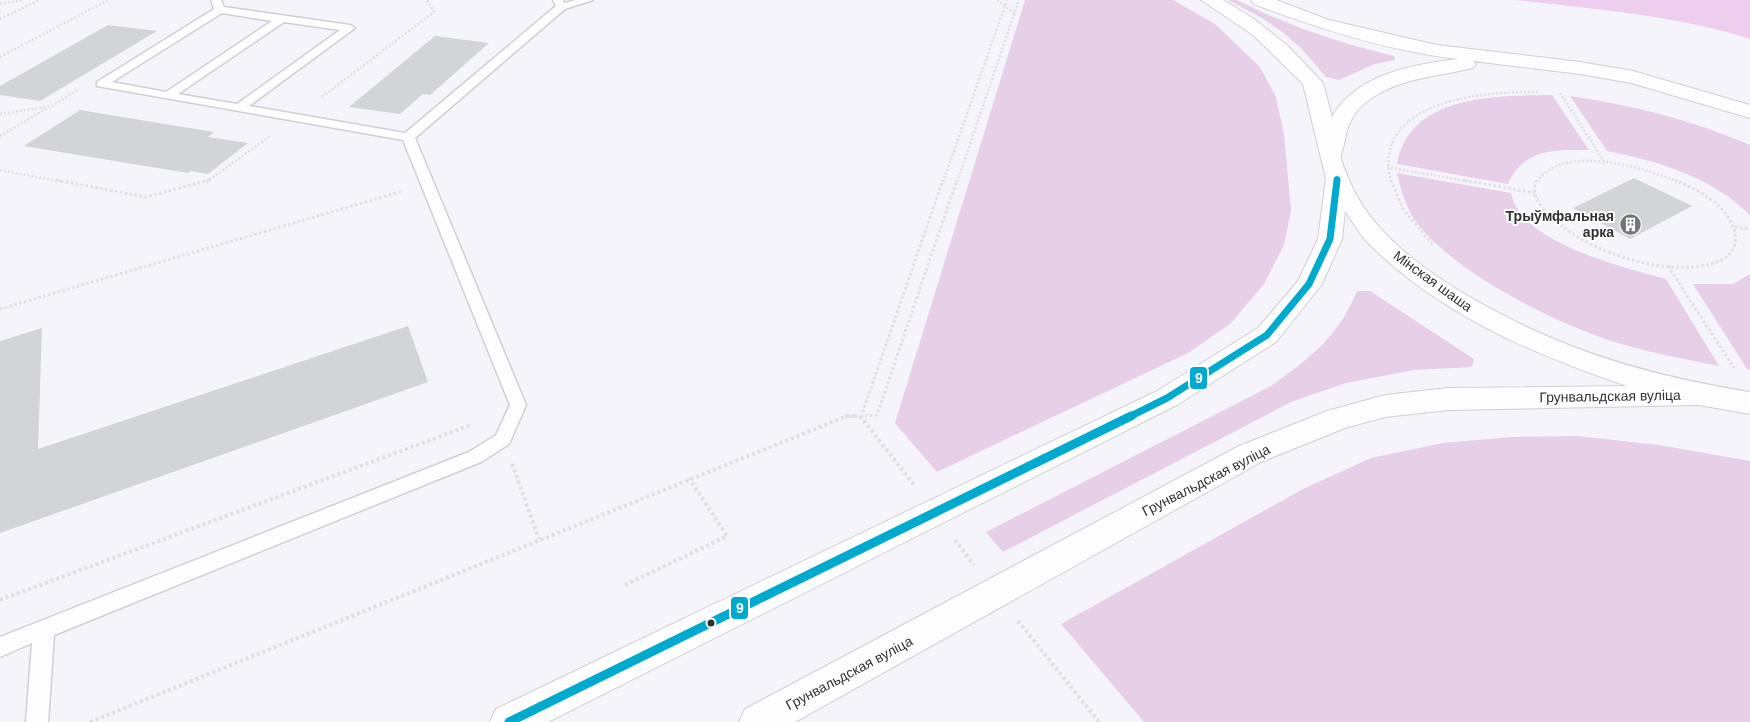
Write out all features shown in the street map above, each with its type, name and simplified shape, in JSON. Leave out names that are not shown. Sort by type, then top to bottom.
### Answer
[{"type":"main road","name":"Мінская шаша","points":[[1210,0],[1228,10],[1280,47],[1314,85],[1336,172],[1354,211],[1384,245],[1419,274],[1460,302],[1512,331],[1583,361],[1651,383],[1698,395],[1750,403]]},
{"type":"main road","points":[[1260,0],[1323,24],[1437,51],[1580,68],[1661,84],[1750,112]]},
{"type":"main road","points":[[509,722],[1167,398],[1267,335],[1309,284],[1330,239],[1336,172],[1333,142],[1339,122],[1358,98],[1387,81],[1425,69],[1471,63],[1523,63],[1580,68]]},
{"type":"main road","name":"Грунвальдская вуліца","points":[[758,722],[1250,454],[1337,419],[1385,406],[1448,399],[1698,395]]},
{"type":"lane","points":[[408,137],[559,3],[588,0]]},
{"type":"lane","points":[[240,108],[350,28],[282,19],[218,5],[101,84],[167,96],[408,137]]},
{"type":"lane","points":[[167,96],[282,19]]},
{"type":"lane","points":[[0,647],[476,457],[503,439],[518,405],[408,137]]},
{"type":"lane","points":[[37,722],[44,629]]},
{"type":"path","points":[[0,4],[23,0]]},
{"type":"path","points":[[0,19],[40,0]]},
{"type":"path","points":[[0,57],[108,0]]},
{"type":"path","points":[[997,0],[1014,13]]},
{"type":"path","points":[[860,416],[1007,0]]},
{"type":"path","points":[[90,722],[689,478],[847,416],[877,415],[1019,0]]},
{"type":"path","points":[[1438,250],[1421,234],[1404,212],[1393,192],[1387,167],[1387,156],[1392,140],[1402,127],[1416,115],[1434,106],[1481,94],[1545,92]]},
{"type":"path","points":[[1553,93],[1569,94]]},
{"type":"path","points":[[1560,93],[1604,162]]},
{"type":"path","points":[[0,136],[52,106]]},
{"type":"path","points":[[1576,161],[1604,162],[1642,168],[1686,186],[1722,210],[1738,235],[1737,246],[1730,256],[1717,263],[1698,266],[1667,266],[1624,257],[1576,236],[1544,210],[1535,193],[1534,187],[1537,176],[1546,169],[1576,161]]},
{"type":"path","points":[[1387,167],[1535,193]]},
{"type":"path","points":[[0,309],[428,184]]},
{"type":"path","points":[[1734,226],[1750,229]]},
{"type":"path","points":[[1667,266],[1738,374]]},
{"type":"path","points":[[860,416],[995,594],[1099,722]]},
{"type":"path","points":[[625,584],[727,536],[689,478]]},
{"type":"shaded area","points":[[1025,0],[1173,0],[1215,24],[1260,67],[1276,97],[1284,134],[1291,210],[1284,245],[1264,284],[1230,324],[1188,353],[937,472],[895,423]]},
{"type":"shaded area","points":[[1228,0],[1237,0],[1275,18],[1314,33],[1394,56],[1395,60],[1375,64],[1339,80],[1326,77],[1301,48],[1281,31],[1262,18]]},
{"type":"shaded area","points":[[1515,0],[1750,0],[1750,39],[1663,18]]},
{"type":"shaded area","points":[[1552,95],[1589,150],[1552,151],[1531,157],[1515,172],[1508,184],[1397,164],[1405,141],[1419,124],[1437,112],[1458,104],[1481,99],[1506,96]]},
{"type":"shaded area","points":[[1570,96],[1661,114],[1706,128],[1750,145],[1750,215],[1719,190],[1683,172],[1646,160],[1607,151]]},
{"type":"shaded area","points":[[1397,173],[1511,193],[1518,210],[1533,226],[1553,239],[1601,260],[1666,279],[1719,366],[1655,353],[1593,335],[1539,311],[1484,280],[1437,245],[1419,226],[1405,201]]},
{"type":"shaded area","points":[[1750,274],[1750,370],[1747,369],[1693,284],[1733,284]]},
{"type":"shaded area","points":[[1357,291],[1370,291],[1474,359],[1472,367],[1414,370],[1346,383],[1291,402],[1003,552],[986,532],[1271,386],[1311,356],[1322,345],[1341,321]]},
{"type":"shaded area","points":[[1577,436],[1659,445],[1750,461],[1750,722],[1144,722],[1061,624],[1303,489],[1371,458],[1443,443],[1512,437]]},
{"type":"building","points":[[108,25],[157,31],[40,101],[0,95],[0,86]]},
{"type":"building","points":[[435,36],[489,43],[430,95],[423,94],[400,114],[349,107]]},
{"type":"building","points":[[80,110],[214,132],[208,137],[248,143],[208,174],[191,171],[188,173],[24,146]]},
{"type":"building","name":"Трыўмфальная арка","points":[[1634,178],[1692,206],[1630,239],[1573,208]]},
{"type":"building","points":[[408,326],[428,382],[0,533],[0,341],[42,328],[38,449]]},
{"type":"transit line","name":"9","points":[[509,722],[1167,398],[1267,335],[1309,284],[1330,239],[1337,179]]},
{"type":"place","name":"Трыўмфальная арка","points":[[1630,224]]}]
